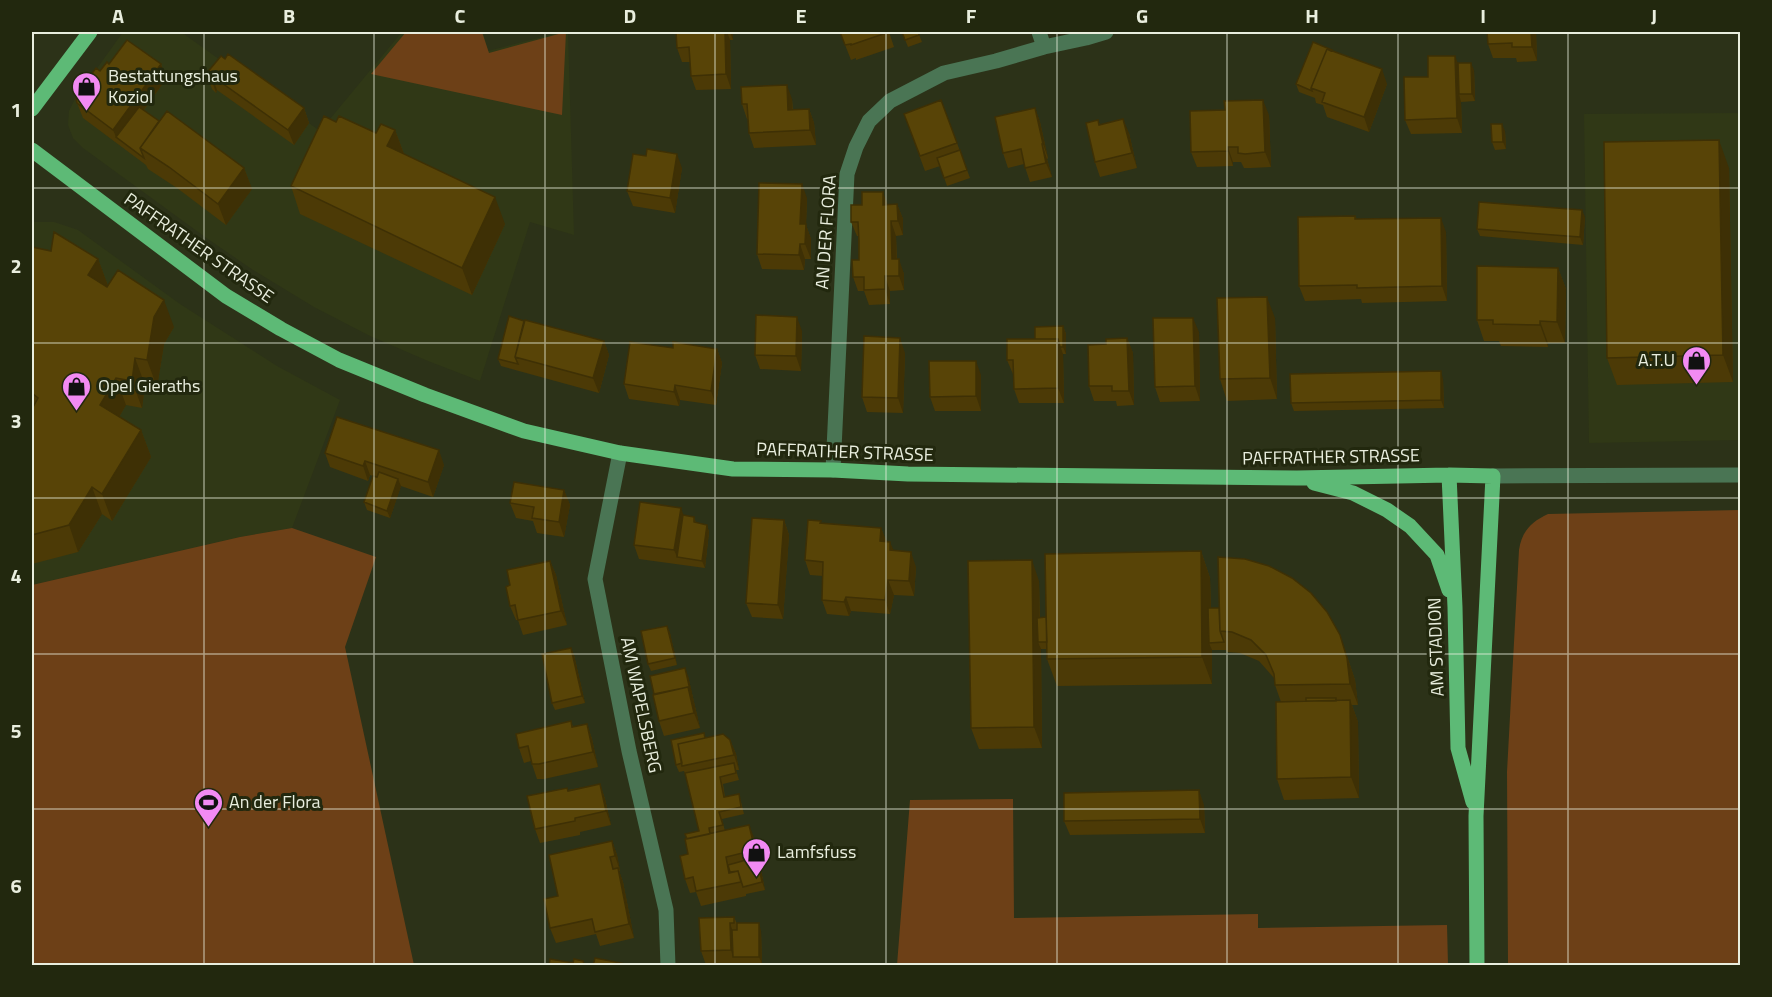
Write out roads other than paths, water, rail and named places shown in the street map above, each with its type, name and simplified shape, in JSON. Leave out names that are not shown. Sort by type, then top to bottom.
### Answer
[{"type":"main road","points":[[32,109],[90,32]]},
{"type":"main road","name":"PAFFRATHER STRASSE","points":[[32,150],[226,296],[339,360],[425,395],[524,431],[620,453],[734,469],[833,470],[908,474],[1297,478],[1493,476]]},
{"type":"main road","name":"AM STADION","points":[[1449,475],[1458,748],[1476,816]]},
{"type":"main road","name":"AM STADION","points":[[1477,966],[1476,816],[1493,476]]},
{"type":"main road","points":[[1297,478],[1353,493],[1387,510],[1410,526],[1437,555],[1455,607]]},
{"type":"street","points":[[1039,32],[1044,47]]},
{"type":"street","name":"AN DER FLORA","points":[[833,470],[847,174],[855,147],[869,122],[890,101],[945,72],[1106,32]]},
{"type":"street","name":"AM WAPELSBERG","points":[[620,453],[596,579],[629,751],[666,910],[668,966]]},
{"type":"street","name":"PAFFRATHER STRASSE","points":[[1493,476],[1740,475]]},
{"type":"place","name":"Bestattungshaus Koziol","points":[[87,112]]},
{"type":"place","name":"A.T.U","points":[[1696,386]]},
{"type":"place","name":"Opel Gieraths","points":[[77,412]]},
{"type":"place","name":"An der Flora","points":[[208,828]]},
{"type":"place","name":"Lamfsfuss","points":[[756,878]]}]
